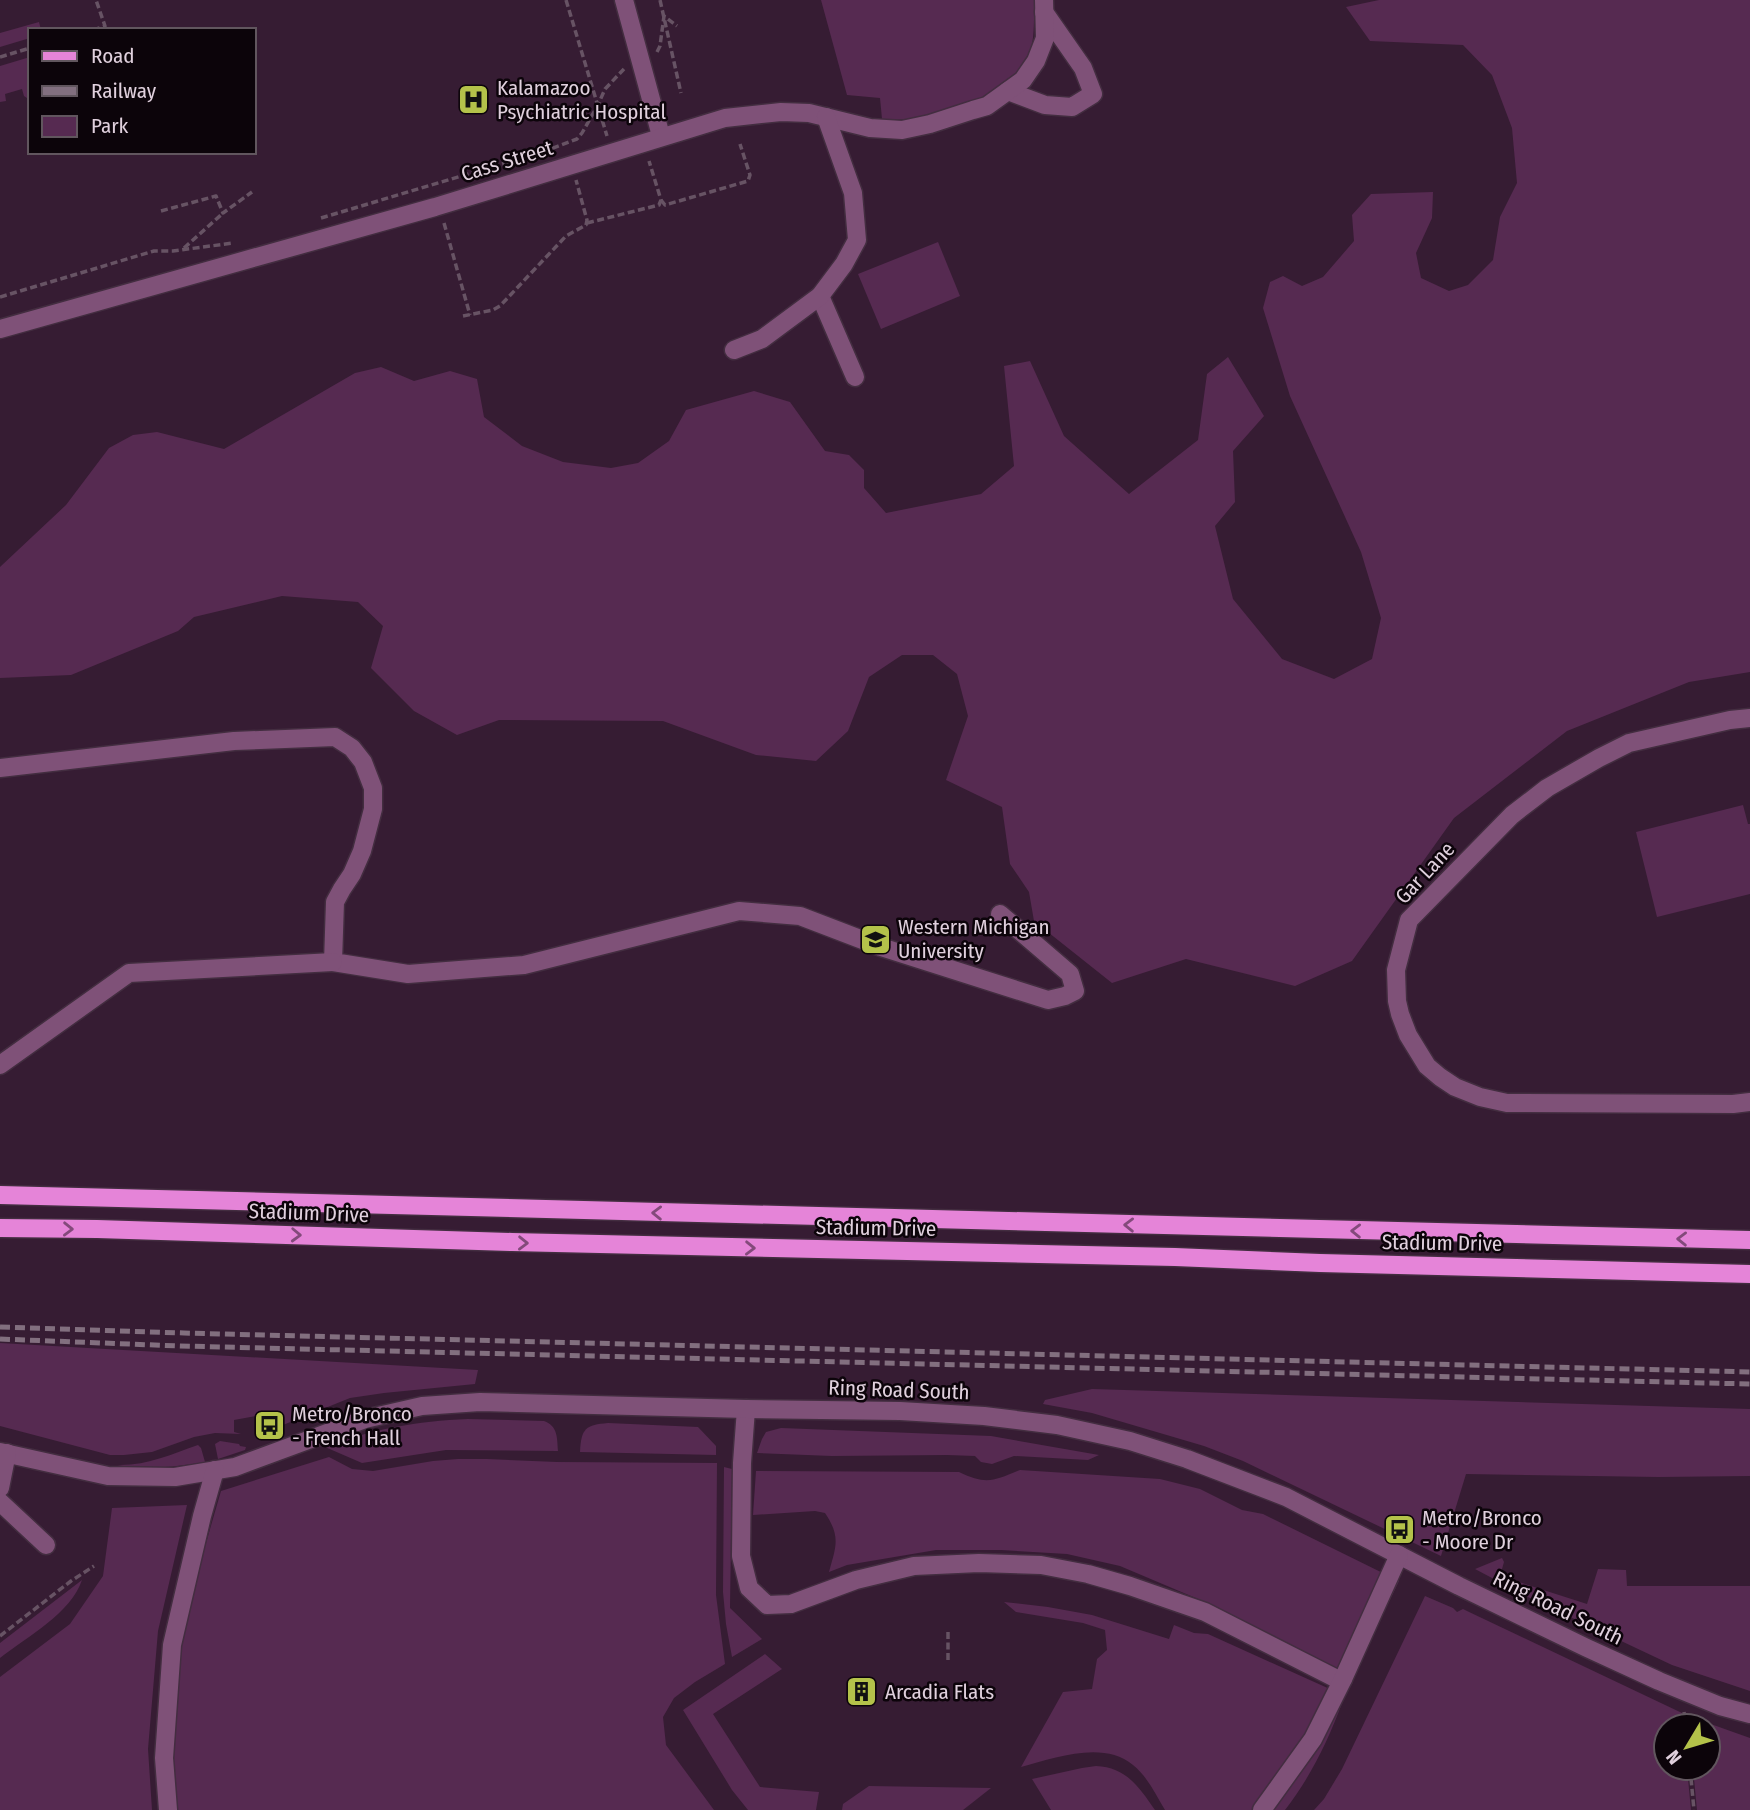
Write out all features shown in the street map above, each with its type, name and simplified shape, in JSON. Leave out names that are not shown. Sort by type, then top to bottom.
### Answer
[{"type":"main road","name":"Stadium Drive","points":[[0,1195],[1750,1240]]},
{"type":"main road","name":"Stadium Drive","points":[[0,1228],[1750,1273]]},
{"type":"street","points":[[624,0],[661,136]]},
{"type":"street","points":[[1008,91],[1045,105],[1072,107],[1093,94],[1083,68],[1044,6]]},
{"type":"street","name":"Cass Street","points":[[0,329],[330,238],[724,118],[781,112],[809,113],[870,128],[902,130],[930,124],[987,106],[1023,80],[1036,61],[1045,38],[1044,6]]},
{"type":"street","points":[[734,351],[762,339],[821,296],[857,240],[853,193],[826,117]]},
{"type":"street","points":[[821,296],[855,377]]},
{"type":"street","name":"Gar Lane","points":[[1750,718],[1629,743],[1547,788],[1513,815],[1409,920],[1396,970],[1400,1014],[1419,1055],[1440,1077],[1455,1087],[1480,1097],[1507,1103],[1750,1102]]},
{"type":"street","points":[[0,768],[234,741],[335,737],[352,748],[363,762],[373,788],[373,809],[362,852],[335,902],[333,962]]},
{"type":"street","points":[[0,1065],[129,973],[333,962],[408,974],[524,965],[739,911],[800,916],[881,947],[1048,1000],[1075,991],[1070,974],[1000,914]]},
{"type":"street","name":"Ring Road South","points":[[4,1453],[108,1476],[175,1477],[235,1467],[365,1419],[422,1406],[480,1402],[900,1411],[984,1416],[1056,1425],[1130,1441],[1187,1459],[1286,1497],[1587,1648],[1720,1706],[1750,1714]]},
{"type":"street","points":[[746,1409],[742,1464],[741,1556],[749,1588],[768,1605],[791,1604],[856,1580],[914,1566],[979,1563],[1041,1565],[1130,1586],[1205,1612],[1337,1679],[1343,1679]]},
{"type":"street","points":[[0,1488],[4,1453]]},
{"type":"street","points":[[167,1810],[163,1758],[172,1645],[215,1471]]},
{"type":"street","points":[[0,1502],[47,1545]]},
{"type":"street","points":[[1262,1810],[1313,1739],[1399,1555]]},
{"type":"path","points":[[96,0],[104,26],[98,28]]},
{"type":"path","points":[[566,0],[611,152]]},
{"type":"path","points":[[660,0],[681,93]]},
{"type":"path","points":[[314,220],[577,139],[610,82],[620,72],[642,65],[660,46],[664,16]]},
{"type":"path","points":[[664,16],[677,26]]},
{"type":"path","points":[[0,57],[28,49]]},
{"type":"path","points":[[643,142],[661,200],[665,205],[748,181],[750,175],[740,144]]},
{"type":"path","points":[[571,165],[587,223]]},
{"type":"path","points":[[182,250],[223,213],[252,192]]},
{"type":"path","points":[[161,211],[216,196],[223,213]]},
{"type":"path","points":[[463,316],[500,306],[566,236],[587,223],[654,207],[659,205],[661,200]]},
{"type":"path","points":[[443,221],[470,315]]},
{"type":"path","points":[[0,297],[154,251],[182,250],[242,241]]},
{"type":"path","points":[[0,1636],[94,1566]]},
{"type":"path","points":[[948,1632],[948,1663]]},
{"type":"path","points":[[1691,1782],[1694,1810]]},
{"type":"shaded area","name":"Western Michigan University","points":[[0,0],[1750,0],[1750,1810],[0,1810]]},
{"type":"green space","points":[[821,0],[1034,0],[1034,30],[1030,53],[1019,74],[985,98],[920,118],[882,119],[880,98],[847,95]]},
{"type":"green space","points":[[1379,0],[1750,0],[1750,672],[1689,682],[1567,731],[1454,818],[1352,961],[1295,986],[1186,959],[1112,983],[1034,921],[1029,892],[1010,864],[1002,807],[946,780],[968,716],[957,674],[933,655],[902,655],[869,677],[848,731],[816,761],[756,755],[663,721],[499,720],[457,735],[414,711],[371,668],[383,626],[358,602],[282,596],[194,617],[178,631],[71,675],[0,678],[0,567],[66,505],[109,448],[133,435],[157,432],[224,449],[355,373],[381,367],[414,381],[450,371],[477,379],[484,417],[522,446],[563,462],[611,468],[638,463],[669,441],[686,410],[754,391],[790,402],[825,451],[849,455],[864,470],[864,488],[886,513],[981,494],[1014,466],[1004,366],[1030,361],[1064,436],[1129,494],[1198,440],[1207,374],[1228,357],[1264,416],[1233,451],[1235,502],[1215,526],[1233,599],[1282,659],[1334,679],[1372,659],[1381,618],[1361,552],[1290,396],[1263,308],[1270,282],[1283,276],[1302,286],[1323,277],[1354,241],[1352,215],[1371,194],[1433,192],[1432,218],[1416,253],[1421,278],[1449,291],[1468,285],[1493,260],[1500,217],[1517,183],[1512,128],[1492,75],[1463,45],[1370,41],[1346,7]]},
{"type":"green space","points":[[39,22],[40,28],[28,28],[28,39],[0,47],[0,33]]},
{"type":"green space","points":[[28,58],[28,99],[22,89],[5,94],[6,101],[0,102],[0,66]]},
{"type":"green space","points":[[938,242],[960,296],[881,329],[858,274]]},
{"type":"green space","points":[[1743,805],[1750,824],[1750,894],[1657,917],[1636,832]]},
{"type":"green space","points":[[0,1343],[478,1370],[475,1384],[350,1398],[283,1425],[275,1424],[272,1413],[234,1420],[234,1432],[241,1434],[215,1433],[194,1437],[152,1452],[110,1455],[0,1426]]},
{"type":"green space","points":[[1092,1389],[1750,1409],[1750,1476],[1466,1474],[1441,1556],[1243,1461],[1204,1446],[1092,1413],[1043,1404],[1045,1400]]},
{"type":"green space","points":[[468,1419],[544,1421],[554,1429],[558,1451],[446,1450],[362,1463],[325,1447],[395,1427]]},
{"type":"green space","points":[[608,1423],[698,1427],[716,1446],[716,1455],[580,1452],[586,1429]]},
{"type":"green space","points":[[781,1428],[991,1436],[1099,1455],[1088,1460],[1014,1456],[992,1464],[981,1462],[975,1456],[757,1453],[766,1432]]},
{"type":"green space","points":[[220,1441],[246,1447],[245,1450],[218,1459],[215,1444]]},
{"type":"green space","points":[[198,1445],[205,1462],[161,1467],[117,1465],[149,1461]]},
{"type":"green space","points":[[329,1457],[352,1469],[373,1471],[458,1459],[717,1463],[716,1595],[725,1664],[674,1698],[663,1717],[666,1745],[714,1810],[175,1810],[170,1746],[179,1647],[221,1491]]},
{"type":"green space","points":[[724,1467],[732,1469],[730,1608],[762,1639],[732,1657],[723,1592]]},
{"type":"green space","points":[[1020,1470],[1160,1479],[1200,1489],[1242,1510],[1263,1514],[1399,1581],[1353,1676],[1198,1599],[1120,1566],[1067,1554],[936,1550],[847,1565],[829,1572],[836,1542],[825,1513],[815,1511],[753,1515],[756,1471],[959,1472],[976,1479],[990,1480]]},
{"type":"green space","points":[[187,1505],[158,1631],[148,1749],[152,1810],[0,1810],[0,1677],[70,1624],[103,1576],[112,1508]]},
{"type":"green space","points":[[1502,1558],[1504,1562],[1500,1576],[1587,1604],[1598,1569],[1626,1570],[1627,1586],[1750,1586],[1750,1691],[1672,1665],[1475,1569]]},
{"type":"green space","points":[[82,1580],[58,1614],[0,1658],[0,1643]]},
{"type":"green space","points":[[1425,1596],[1457,1612],[1463,1609],[1680,1712],[1652,1712],[1652,1782],[1688,1782],[1691,1810],[1314,1810],[1342,1769]]},
{"type":"green space","points":[[1004,1602],[1092,1615],[1169,1639],[1174,1625],[1194,1633],[1208,1634],[1332,1690],[1339,1695],[1342,1703],[1318,1759],[1285,1810],[1165,1810],[1138,1769],[1108,1753],[1078,1753],[1021,1767],[1063,1692],[1092,1689],[1097,1659],[1107,1650],[1105,1630],[1083,1623],[1016,1612]]},
{"type":"green space","points":[[765,1654],[782,1669],[713,1714],[760,1787],[819,1792],[816,1810],[748,1810],[732,1790],[683,1710]]},
{"type":"green space","points":[[1722,1728],[1750,1738],[1750,1810],[1697,1810],[1694,1782],[1722,1782]]},
{"type":"green space","points":[[1096,1766],[1124,1774],[1155,1810],[1051,1810],[1032,1779]]},
{"type":"green space","points":[[869,1786],[991,1788],[963,1810],[842,1810],[843,1804]]},
{"type":"railway","points":[[0,1327],[1750,1372]]},
{"type":"railway","points":[[0,1339],[180,1346],[1750,1384]]},
{"type":"place","name":"Kalamazoo Psychiatric Hospital","points":[[474,100]]},
{"type":"place","name":"Western Michigan University","points":[[875,939]]},
{"type":"place","name":"Metro/Bronco - French Hall","points":[[269,1426]]},
{"type":"place","name":"Metro/Bronco - Moore Dr","points":[[1399,1530]]},
{"type":"place","name":"Arcadia Flats","points":[[862,1692]]}]
